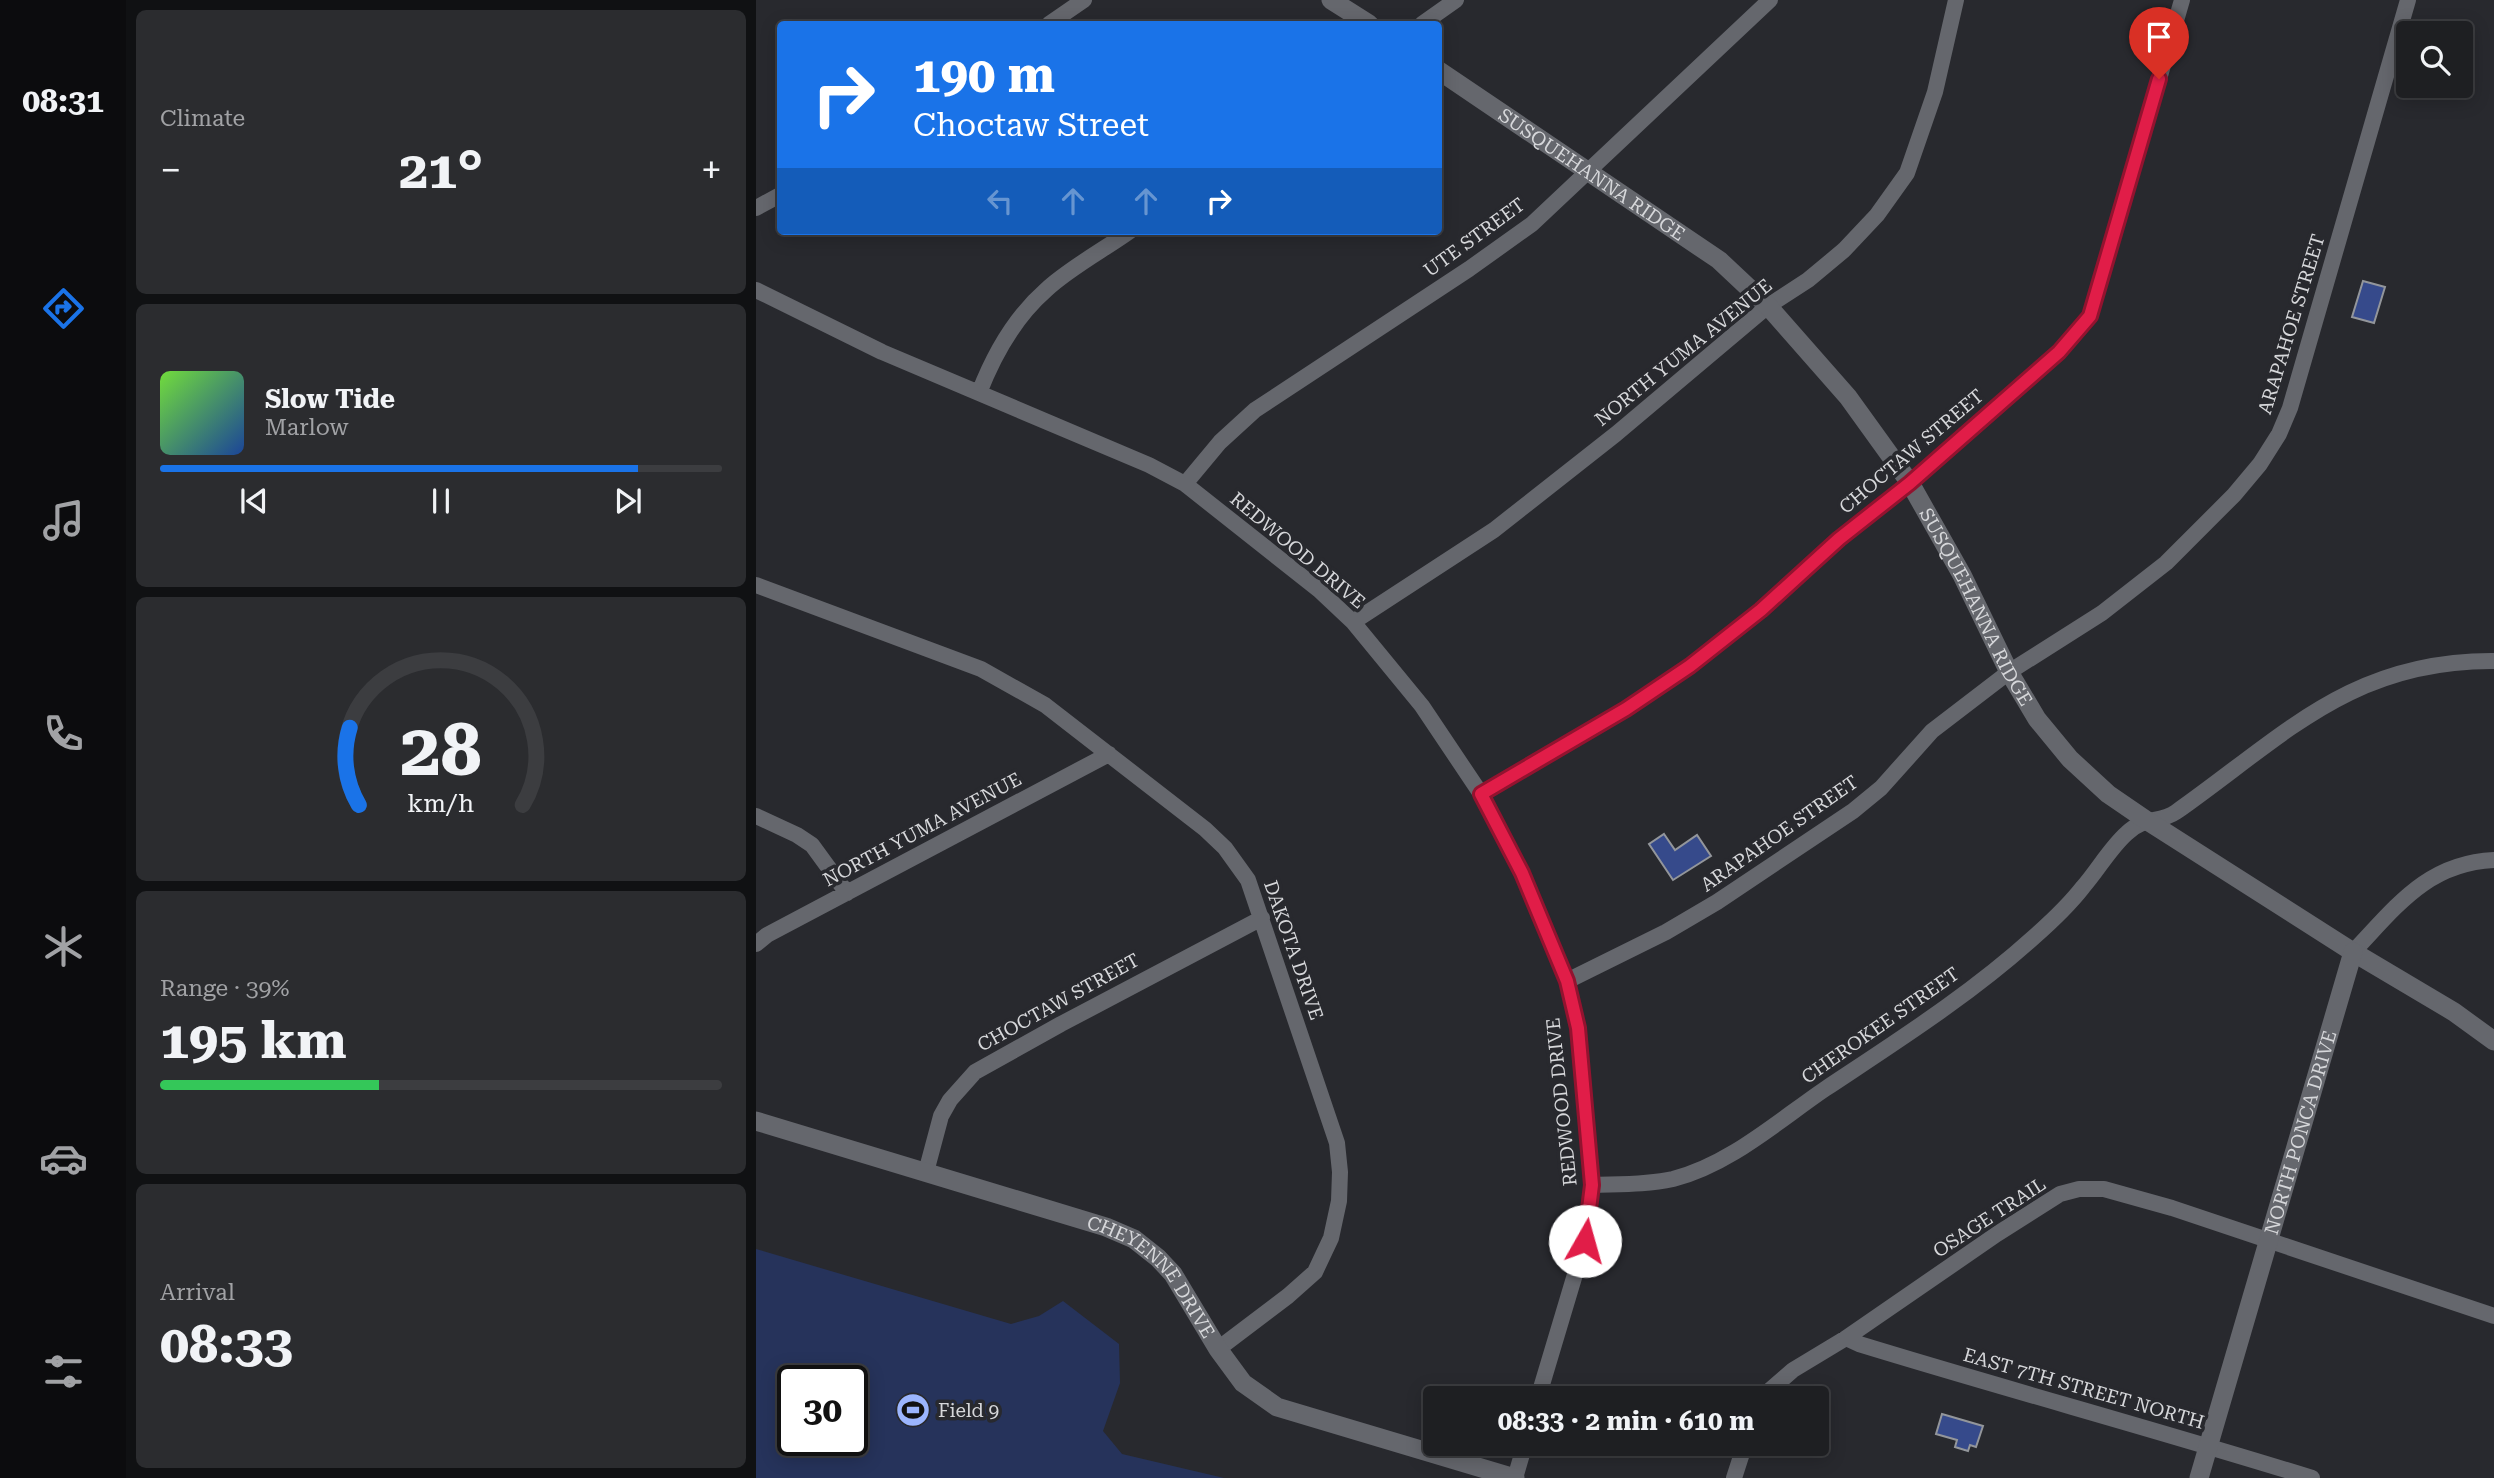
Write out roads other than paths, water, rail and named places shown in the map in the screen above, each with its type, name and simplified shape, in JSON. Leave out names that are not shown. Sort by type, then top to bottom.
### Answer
[{"type":"street","points":[[1053,21],[1084,0]]},
{"type":"street","points":[[1331,0],[1364,21]]},
{"type":"street","points":[[1426,21],[1456,0]]},
{"type":"street","name":"UTE STREET","points":[[1185,484],[1220,442],[1255,410],[1469,269],[1532,224],[1770,0]]},
{"type":"street","name":"NORTH YUMA AVENUE","points":[[1353,622],[1494,530],[1625,426],[1768,306],[1808,281],[1844,250],[1877,215],[1907,173],[1934,92],[1956,0]]},
{"type":"street","name":"CHOCTAW STREET","points":[[1481,794],[1626,709],[1690,666],[1761,610],[1839,539],[1910,483],[2059,352],[2090,316],[2182,0]]},
{"type":"street","name":"ARAPAHOE STREET","points":[[1567,981],[1666,932],[1717,902],[1853,811],[1881,788],[1932,731],[2009,672],[2102,613],[2166,563],[2234,495],[2260,464],[2290,408],[2409,0]]},
{"type":"street","name":"SUSQUEHANNA RIDGE","points":[[1442,73],[1719,260],[1768,306],[1848,397],[1910,483],[1962,575],[2009,672],[2037,719],[2070,759],[2108,794],[2353,952],[2454,1012],[2494,1041]]},
{"type":"street","points":[[756,208],[777,197]]},
{"type":"street","points":[[979,393],[990,363],[1005,336],[1046,289],[1124,235]]},
{"type":"street","name":"REDWOOD DRIVE","points":[[756,290],[882,352],[1149,466],[1185,484],[1319,590],[1353,622],[1422,706],[1481,794],[1522,873],[1567,981],[1578,1028],[1592,1185],[1585,1241],[1542,1386]]},
{"type":"street","name":"DAKOTA DRIVE","points":[[756,584],[981,669],[1045,705],[1205,829],[1224,848],[1248,880],[1337,1143],[1339,1201],[1331,1238],[1315,1272],[1289,1297],[1218,1349]]},
{"type":"street","points":[[2146,820],[2172,815],[2290,727],[2325,704],[2357,689],[2421,667],[2460,661],[2494,661]]},
{"type":"street","name":"NORTH YUMA AVENUE","points":[[756,944],[766,935],[1109,754]]},
{"type":"street","points":[[756,816],[812,845],[847,894]]},
{"type":"street","name":"CHEROKEE STREET","points":[[1592,1185],[1672,1179],[1695,1172],[1735,1151],[1925,1023],[2033,938],[2082,890],[2125,834],[2146,820]]},
{"type":"street","name":"NORTH PONCA DRIVE","points":[[2199,1478],[2353,952],[2397,906],[2429,878],[2467,862],[2494,860]]},
{"type":"street","name":"CHOCTAW STREET","points":[[926,1172],[941,1116],[950,1100],[975,1072],[1262,918]]},
{"type":"street","name":"CHEYENNE DRIVE","points":[[756,1121],[1106,1227],[1134,1239],[1158,1258],[1173,1275],[1218,1349],[1243,1383],[1277,1407],[1515,1478]]},
{"type":"street","name":"OSAGE TRAIL","points":[[1775,1386],[1793,1370],[1846,1338],[1997,1234],[2060,1195],[2079,1189],[2104,1189],[2127,1194],[2494,1316]]},
{"type":"street","name":"EAST 7TH STREET NORTH","points":[[1846,1338],[1981,1381],[2312,1478]]},
{"type":"street","points":[[1515,1478],[1521,1456]]},
{"type":"street","points":[[1734,1478],[1741,1456]]},
{"type":"place","name":"Field 9","points":[[913,1410]]}]
